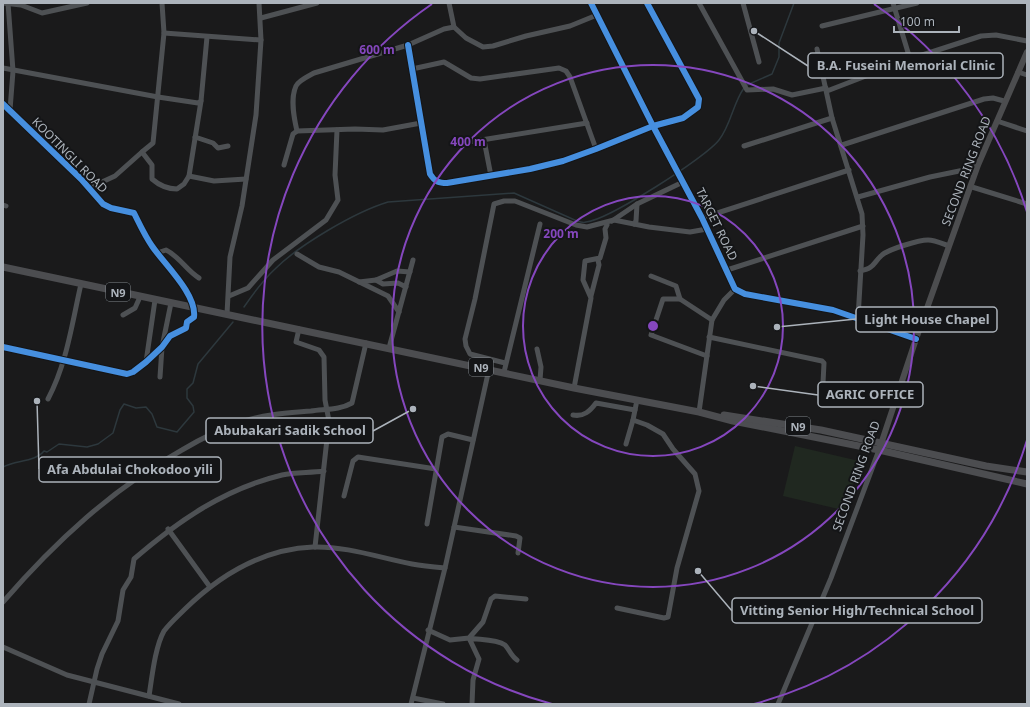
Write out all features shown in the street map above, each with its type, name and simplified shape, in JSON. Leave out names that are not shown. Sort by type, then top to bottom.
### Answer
[{"type":"highway","name":"N9","points":[[3,267],[574,388],[700,412],[767,428],[879,450],[1027,484]]},
{"type":"highway","name":"N9","points":[[714,415],[734,416],[788,424],[986,466],[1027,472]]},
{"type":"main road","name":"SECOND RING ROAD","points":[[879,450],[916,339],[972,187],[978,165],[1004,101],[1027,52]]},
{"type":"street","points":[[10,110],[13,71],[6,3],[42,13],[87,3]]},
{"type":"street","points":[[89,188],[115,176],[153,143],[164,33],[162,3]]},
{"type":"street","points":[[230,315],[230,257],[241,213],[256,115],[261,40],[259,3]]},
{"type":"street","points":[[261,18],[317,3]]},
{"type":"street","points":[[448,3],[454,27],[474,44],[483,47],[493,46],[526,36],[570,26],[597,15]]},
{"type":"street","name":"TARGET ROAD","points":[[591,3],[653,126],[702,218],[735,289]]},
{"type":"street","points":[[408,45],[430,174],[433,180],[439,183],[447,183],[490,176],[563,161],[653,126],[683,118],[698,107],[700,103],[647,3]]},
{"type":"street","points":[[699,3],[747,90],[773,89],[792,95],[827,89],[910,59],[988,34],[1027,41]]},
{"type":"street","points":[[743,3],[759,62]]},
{"type":"street","points":[[822,26],[894,6],[917,3]]},
{"type":"street","points":[[894,6],[910,59]]},
{"type":"street","points":[[297,131],[293,114],[294,93],[296,86],[302,79],[314,73],[408,45],[444,29],[454,27]]},
{"type":"street","points":[[164,33],[261,40]]},
{"type":"street","points":[[142,152],[152,166],[152,179],[158,184],[177,190],[184,184],[189,176],[201,101],[207,37]]},
{"type":"street","points":[[817,49],[827,89],[832,118],[858,197],[863,226],[858,318]]},
{"type":"street","points":[[412,69],[444,62],[471,78],[480,79],[524,71],[559,68],[566,71],[570,77],[596,149]]},
{"type":"street","points":[[3,68],[158,97],[198,103],[201,101]]},
{"type":"street","points":[[1018,72],[1027,75]]},
{"type":"street","points":[[842,145],[984,99],[993,98],[1004,101]]},
{"type":"street","name":"KOOTINGLI ROAD","points":[[3,104],[107,206],[134,213],[145,235],[174,274],[195,308]]},
{"type":"street","points":[[744,146],[832,118]]},
{"type":"street","points":[[997,121],[1027,131]]},
{"type":"street","points":[[284,165],[293,134],[297,131],[392,130],[421,123]]},
{"type":"street","points":[[469,142],[587,123]]},
{"type":"street","points":[[229,296],[248,288],[273,260],[326,220],[332,213],[338,200],[335,175],[337,130]]},
{"type":"street","points":[[195,137],[213,143],[218,148],[228,146]]},
{"type":"street","points":[[484,140],[490,176]]},
{"type":"street","points":[[858,197],[930,177],[969,169],[978,165]]},
{"type":"street","points":[[702,218],[849,170]]},
{"type":"street","points":[[189,176],[214,181],[246,179]]},
{"type":"street","points":[[597,224],[603,226],[607,225],[637,204],[682,181]]},
{"type":"street","points":[[972,187],[1027,204]]},
{"type":"street","points":[[505,363],[470,354],[466,346],[465,339],[474,306],[494,204],[504,201],[515,201],[576,225],[587,227],[614,220],[690,232],[707,229]]},
{"type":"street","points":[[634,224],[636,221],[637,204]]},
{"type":"street","points":[[504,372],[540,224]]},
{"type":"street","points":[[574,388],[598,260],[606,238],[605,229],[607,225]]},
{"type":"street","points":[[727,270],[863,226]]},
{"type":"street","points":[[860,271],[873,267],[881,256],[890,251],[922,241],[930,240],[949,246]]},
{"type":"street","points":[[157,253],[166,250],[173,254],[192,274],[199,278]]},
{"type":"street","points":[[297,254],[319,266],[339,272],[388,296],[399,312]]},
{"type":"street","points":[[389,348],[413,260]]},
{"type":"street","points":[[591,296],[584,283],[582,275],[585,261],[598,260]]},
{"type":"street","points":[[358,282],[376,280],[397,271],[410,272]]},
{"type":"street","points":[[651,276],[676,286],[680,299]]},
{"type":"street","points":[[376,280],[383,284],[398,283],[406,287]]},
{"type":"street","points":[[48,399],[56,384],[64,361],[81,284]]},
{"type":"street","points":[[700,412],[712,320],[724,300],[735,289],[745,294],[820,307],[858,318],[916,339]]},
{"type":"street","points":[[123,315],[135,308],[140,297]]},
{"type":"street","points":[[707,356],[650,335],[660,302],[663,299],[680,299],[712,320]]},
{"type":"street","points":[[146,362],[155,300]]},
{"type":"street","points":[[160,377],[162,347],[171,303]]},
{"type":"street","points":[[3,347],[126,374],[133,372],[146,362],[162,347],[170,336],[186,328],[187,322],[194,317],[195,308]]},
{"type":"street","points":[[299,329],[296,342],[319,350],[324,357],[329,421],[314,547]]},
{"type":"street","points":[[709,337],[822,361],[824,363],[822,383]]},
{"type":"street","points":[[3,602],[37,563],[90,513],[161,462],[215,432],[247,420],[269,415],[344,407],[352,403],[354,400],[366,343]]},
{"type":"street","points":[[537,350],[541,367],[540,380]]},
{"type":"street","points":[[411,704],[428,630],[445,568],[489,369]]},
{"type":"street","points":[[626,444],[634,420],[637,400]]},
{"type":"street","points":[[573,415],[583,414],[592,409],[596,403],[635,410]]},
{"type":"street","points":[[617,608],[664,618],[668,617],[677,568],[699,491],[695,474],[673,449],[664,434],[648,425],[634,420]]},
{"type":"street","points":[[427,524],[442,436],[444,434],[474,440]]},
{"type":"street","name":"SECOND RING ROAD","points":[[778,704],[828,585],[879,450]]},
{"type":"street","points":[[344,496],[353,461],[358,456],[436,469]]},
{"type":"street","points":[[89,704],[93,683],[102,654],[118,621],[123,590],[130,577],[134,559],[168,529],[196,511],[246,486],[283,475],[324,471]]},
{"type":"street","points":[[454,527],[516,536],[520,538],[521,541],[518,552]]},
{"type":"street","points":[[168,529],[210,587]]},
{"type":"street","points":[[149,696],[164,631],[174,619],[210,587],[245,564],[289,550],[314,547],[342,549],[413,564],[445,568]]},
{"type":"street","points":[[469,638],[483,622],[491,599],[495,596],[526,599]]},
{"type":"street","points":[[428,630],[450,640],[469,638],[500,643],[506,646],[510,654],[517,660]]},
{"type":"street","points":[[469,638],[479,660],[473,680],[472,704]]},
{"type":"street","points":[[3,647],[59,673],[93,683],[180,704]]},
{"type":"street","points":[[413,698],[443,704]]},
{"type":"shaded area","points":[[795,446],[859,461],[847,511],[783,496]]},
{"type":"waterway","points":[[747,85],[772,74],[779,57],[779,43],[794,3]]},
{"type":"waterway","points":[[244,307],[258,287],[271,273],[298,250],[344,221],[388,202],[514,193],[578,221],[585,222],[597,219],[656,187],[710,149],[723,134],[737,100],[744,88]]},
{"type":"waterway","points":[[3,467],[36,457],[44,451],[47,452],[59,444],[87,447],[98,444],[113,433],[120,410],[124,404],[136,408],[146,407],[152,414],[157,427],[177,432],[194,412],[193,406],[187,398],[187,389],[193,383],[198,364],[233,322]]},
{"type":"cycle path","points":[[591,3],[653,126],[702,218],[735,289],[745,294],[833,310],[916,339]]},
{"type":"cycle path","points":[[408,45],[430,174],[434,179],[439,182],[447,183],[530,169],[563,161],[653,126],[683,118],[698,107],[699,99],[647,3]]},
{"type":"cycle path","points":[[3,104],[81,179],[103,204],[111,208],[134,213],[152,246],[185,289],[194,308],[194,317],[187,322],[186,328],[170,336],[162,347],[146,362],[133,372],[127,374],[3,347]]},
{"type":"place","name":"B.A. Fuseini Memorial Clinic","points":[[754,31]]},
{"type":"place","name":"Light House Chapel","points":[[777,327]]},
{"type":"place","name":"AGRIC OFFICE","points":[[753,386]]},
{"type":"place","name":"Afa Abdulai Chokodoo yili","points":[[37,401]]},
{"type":"place","name":"Abubakari Sadik School","points":[[413,409]]},
{"type":"place","name":"Vitting Senior High/Technical School","points":[[698,571]]}]
